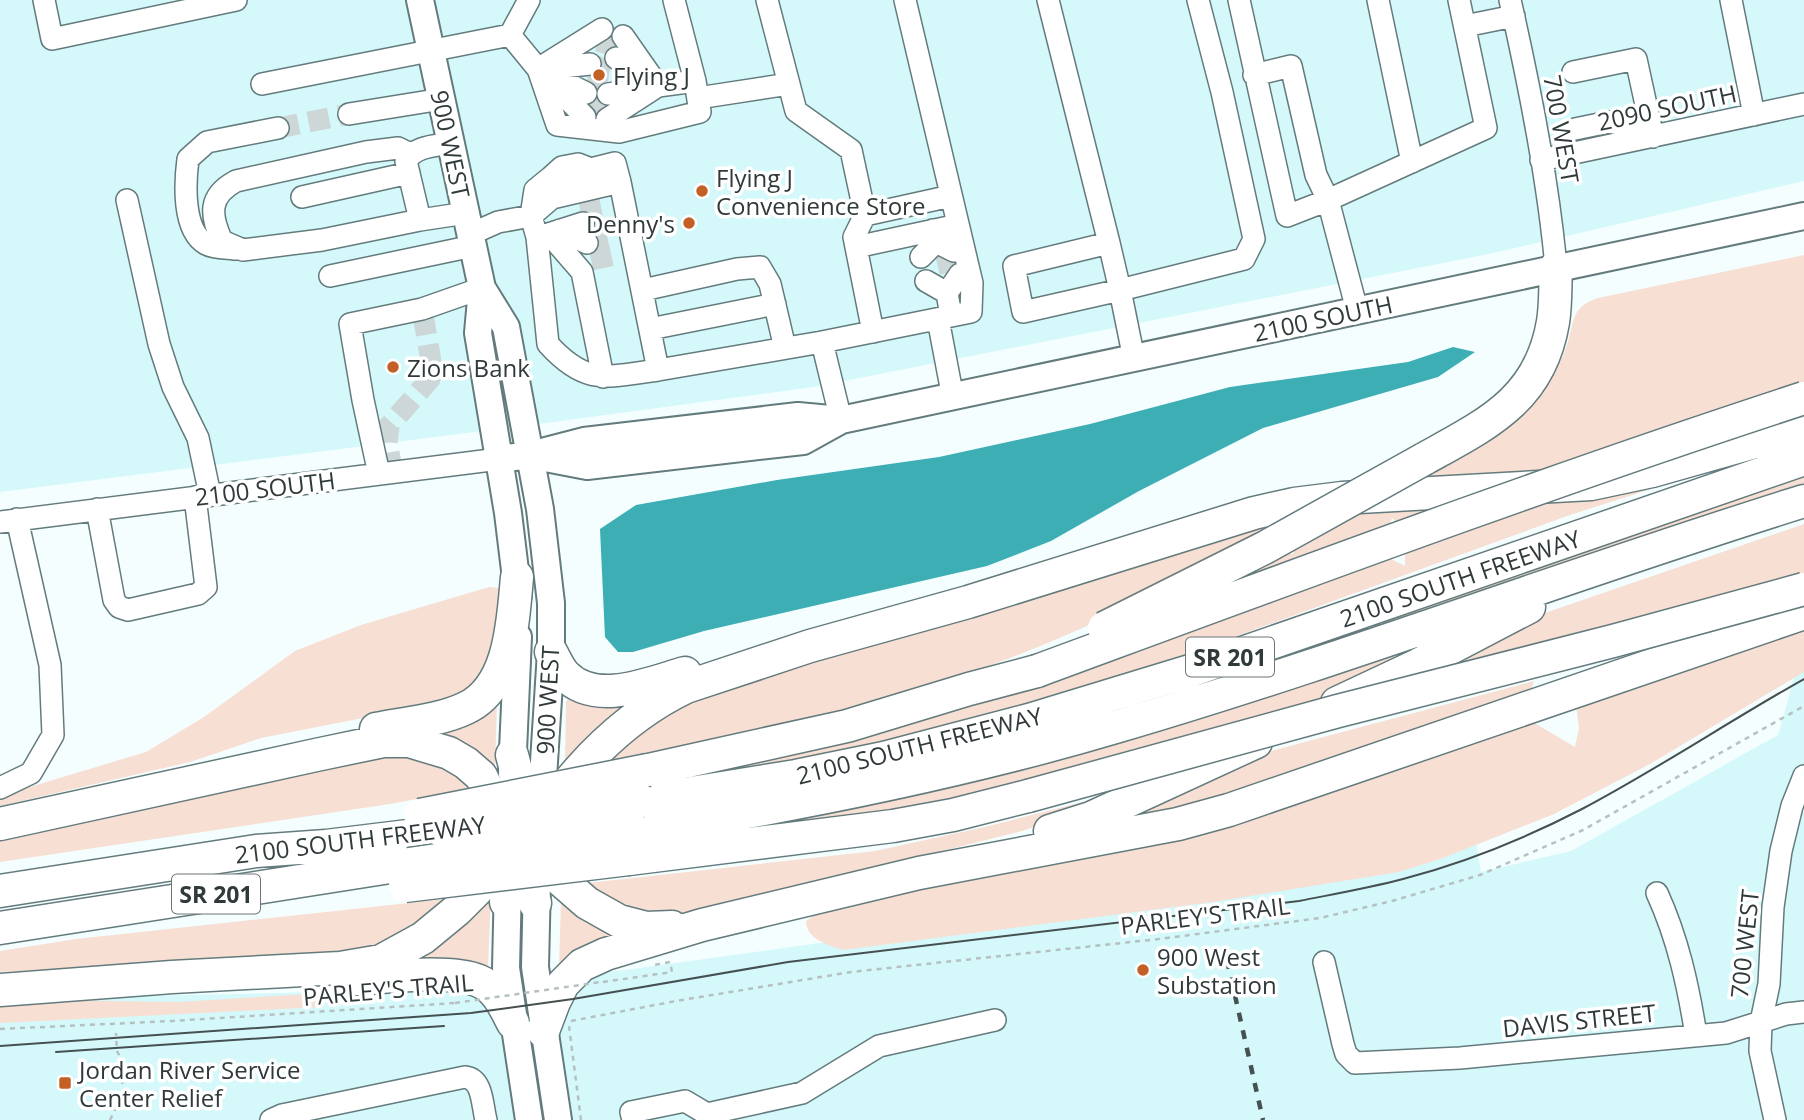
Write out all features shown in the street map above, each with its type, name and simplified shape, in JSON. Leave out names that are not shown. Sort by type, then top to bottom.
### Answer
[{"type":"highway","points":[[1034,666],[1266,547],[1480,428],[1509,407],[1531,381],[1544,354],[1552,323],[1556,267]]},
{"type":"highway","points":[[412,850],[648,770],[847,726],[969,689],[1714,427],[1804,398]]},
{"type":"highway","points":[[10,990],[350,967],[381,961],[423,938],[457,910],[525,837],[605,743],[645,709],[686,687],[810,646],[968,602],[1224,521],[1294,504],[1393,494],[1591,484],[1652,471],[1804,428]]},
{"type":"highway","name":"2100 SOUTH FREEWAY","points":[[636,830],[796,776],[884,758],[1029,720],[1190,671],[1804,459]]},
{"type":"highway","name":"2100 SOUTH FREEWAY","points":[[0,891],[256,851],[324,832],[412,850],[636,830],[773,809],[879,787],[1117,727],[1195,703],[1804,501]]},
{"type":"highway","points":[[919,873],[1091,818],[1418,665],[1521,610],[1707,531]]},
{"type":"highway","points":[[245,770],[316,743],[450,714],[482,699],[498,677],[507,647],[517,577]]},
{"type":"highway","points":[[12,926],[412,850],[636,830],[893,826],[953,815],[1338,710],[1613,641],[1804,589]]},
{"type":"highway","points":[[556,1026],[554,1002],[563,984],[582,964],[606,954],[702,925],[919,873],[1178,824],[1229,810],[1804,613]]},
{"type":"highway","points":[[551,652],[564,674],[573,681],[586,688],[605,691],[639,686],[746,656],[810,646]]},
{"type":"highway","points":[[0,824],[383,741],[409,741],[428,745],[466,763],[481,776],[556,876],[587,904],[619,921],[646,928],[702,925]]},
{"type":"highway","points":[[512,755],[519,784],[525,837]]},
{"type":"highway","points":[[521,903],[514,876],[543,776]]},
{"type":"highway","points":[[10,990],[173,989],[453,975],[481,981],[499,996],[513,1023]]},
{"type":"main road","name":"900 WEST","points":[[420,0],[482,288],[478,333],[517,577],[519,611],[512,755]]},
{"type":"main road","name":"2100 SOUTH","points":[[499,458],[530,455],[584,441],[798,416],[841,420],[1804,216]]},
{"type":"main road","name":"900 WEST","points":[[482,288],[506,327],[540,509],[551,603],[551,652],[543,776]]},
{"type":"main road","points":[[521,903],[535,967],[556,1026],[558,1120]]},
{"type":"main road","points":[[521,903],[506,968],[529,1120]]},
{"type":"street","points":[[44,0],[52,39],[236,0]]},
{"type":"street","points":[[510,35],[529,0]]},
{"type":"street","points":[[510,35],[538,69],[557,125],[619,132],[699,112],[697,89],[674,0]]},
{"type":"street","points":[[767,0],[796,111],[851,150],[866,215],[854,237],[873,331]]},
{"type":"street","points":[[549,234],[548,344],[579,371],[603,377],[822,342],[971,312],[972,283],[905,0]]},
{"type":"street","points":[[1048,0],[1109,243],[1134,359]]},
{"type":"street","points":[[1109,243],[1014,266],[1023,312],[1244,259],[1254,239],[1222,92],[1198,0]]},
{"type":"street","points":[[1239,0],[1287,216],[1486,128],[1459,0]]},
{"type":"street","points":[[1378,0],[1412,162]]},
{"type":"street","points":[[1731,0],[1754,115]]},
{"type":"street","points":[[1465,26],[1512,8]]},
{"type":"street","name":"700 WEST","points":[[1512,8],[1541,160],[1556,267]]},
{"type":"street","points":[[262,84],[510,35]]},
{"type":"street","points":[[1573,72],[1636,59],[1651,130],[1609,122],[1575,129]]},
{"type":"street","points":[[1254,75],[1292,66],[1316,175],[1328,200],[1357,310]]},
{"type":"street","points":[[538,69],[591,73]]},
{"type":"street","points":[[538,69],[591,73]]},
{"type":"street","points":[[538,69],[591,73]]},
{"type":"street","points":[[613,77],[658,86],[697,89],[789,84]]},
{"type":"street","points":[[613,77],[658,86]]},
{"type":"street","points":[[613,77],[658,86]]},
{"type":"street","points":[[349,114],[442,99]]},
{"type":"street","name":"2090 SOUTH","points":[[1541,160],[1651,130],[1754,115],[1804,104]]},
{"type":"street","points":[[278,128],[207,142],[188,159],[184,185],[194,232],[207,245],[243,250],[323,240],[419,220],[470,231]]},
{"type":"street","points":[[302,197],[410,164],[423,148],[451,143]]},
{"type":"street","points":[[243,250],[222,241],[214,223],[214,202],[222,189],[236,181],[366,152],[398,148],[410,164],[419,220]]},
{"type":"street","points":[[531,216],[535,190],[562,167],[578,164],[592,169],[615,163],[619,222],[643,290],[658,370]]},
{"type":"street","points":[[866,215],[951,196]]},
{"type":"street","points":[[330,276],[498,222],[531,216],[552,198],[619,222]]},
{"type":"street","points":[[97,509],[114,600],[119,607],[128,610],[198,594],[206,587],[198,438],[173,387],[159,344],[127,200]]},
{"type":"street","points":[[531,216],[582,272],[603,377]]},
{"type":"street","points":[[856,247],[937,248],[958,225]]},
{"type":"street","points":[[549,234],[585,234],[549,234]]},
{"type":"street","points":[[643,290],[760,267],[770,284],[785,348]]},
{"type":"street","points":[[945,281],[944,317],[953,398]]},
{"type":"street","points":[[379,474],[350,324],[422,309],[482,288]]},
{"type":"street","points":[[650,329],[775,304]]},
{"type":"street","points":[[822,342],[841,420]]},
{"type":"street","name":"2100 SOUTH","points":[[9,520],[499,458]]},
{"type":"street","points":[[0,788],[32,774],[53,735],[50,665],[9,520]]},
{"type":"street","name":"700 WEST","points":[[1775,1120],[1760,1051],[1761,1022],[1769,984],[1773,907],[1782,849],[1792,806],[1804,776]]},
{"type":"street","points":[[1782,849],[1804,847]]},
{"type":"street","points":[[1657,893],[1670,921],[1683,961],[1696,1035]]},
{"type":"street","name":"DAVIS STREET","points":[[1324,962],[1346,1054],[1355,1063],[1460,1058],[1726,1033],[1786,1014],[1804,1012]]},
{"type":"street","points":[[633,1120],[631,1112],[685,1101],[707,1114],[802,1093],[879,1046],[995,1020]]},
{"type":"street","points":[[271,1120],[282,1115],[468,1077],[477,1082],[486,1120]]},
{"type":"path","name":"PARLEY'S TRAIL","points":[[556,1026],[677,1001],[851,972],[1320,918],[1392,901],[1480,875],[1583,830],[1804,706]]},
{"type":"path","name":"PARLEY'S TRAIL","points":[[0,1029],[455,1003],[672,972],[670,962],[644,966]]},
{"type":"path","points":[[556,1026],[581,1120]]},
{"type":"path","points":[[110,1120],[125,1088],[119,1076],[121,1059],[117,1051],[116,1033]]},
{"type":"shaded area","points":[[0,0],[1804,0],[1804,181],[1489,254],[814,387],[0,492]]},
{"type":"shaded area","points":[[1804,255],[1804,389],[1550,478],[1413,483],[1486,443],[1519,418],[1533,403],[1560,363],[1574,317],[1582,306],[1598,298]]},
{"type":"shaded area","points":[[1804,476],[1804,483],[1249,671],[1268,658]]},
{"type":"shaded area","points":[[1649,482],[1651,489],[1567,516],[1146,669],[903,737],[738,771],[737,766],[1387,557],[1405,566],[1405,551],[1560,496]]},
{"type":"shaded area","points":[[1490,499],[1398,523],[1392,518],[1385,536],[1208,591],[1281,552],[1293,554],[1297,544],[1373,504]]},
{"type":"shaded area","points":[[1294,515],[1113,614],[996,663],[942,682],[832,713],[607,762],[624,744],[688,699]]},
{"type":"shaded area","points":[[1804,524],[1804,579],[1373,694],[1533,617]]},
{"type":"shaded area","points":[[489,587],[500,588],[489,663],[479,682],[445,702],[261,738],[190,762],[0,806],[0,796],[146,752],[204,717],[295,651],[361,625]]},
{"type":"shaded area","points":[[1804,629],[1804,672],[1650,764],[1554,814],[1443,858],[1399,872],[1213,902],[843,950],[814,937],[807,927],[806,921],[822,910],[1534,721],[1575,747],[1579,728],[1576,705]]},
{"type":"shaded area","points":[[1804,642],[1804,1120],[0,1120],[0,1000],[4,999],[455,989],[625,970],[1220,888],[1476,842],[1481,872],[1571,851],[1778,735]]},
{"type":"shaded area","points":[[1398,652],[1400,658],[1281,719],[1137,751],[1133,748],[1127,759],[987,797],[751,831],[931,791],[1109,746],[1218,713]]},
{"type":"shaded area","points":[[1534,681],[1527,702],[1243,798],[1106,826],[1252,756]]},
{"type":"shaded area","points":[[638,695],[565,763],[566,702],[569,697]]},
{"type":"shaded area","points":[[497,701],[493,772],[408,728]]},
{"type":"shaded area","points":[[396,753],[442,763],[475,788],[390,804],[0,862],[0,838]]},
{"type":"shaded area","points":[[1146,786],[1022,831],[675,918],[629,915],[584,886],[588,883],[875,851],[989,826]]},
{"type":"shaded area","points":[[491,892],[488,968],[401,965]]},
{"type":"shaded area","points":[[447,901],[390,943],[327,956],[0,972],[0,951],[76,939]]},
{"type":"shaded area","points":[[561,901],[625,938],[559,968]]},
{"type":"shaded area","points":[[342,992],[338,1001],[322,1002],[323,1007],[0,1023],[0,1003],[43,1000],[177,1002]]},
{"type":"water","points":[[1453,347],[1475,352],[1438,377],[1263,428],[1139,491],[1051,541],[987,566],[704,631],[633,652],[618,652],[605,637],[600,529],[636,505],[777,480],[939,457],[1090,424],[1230,387],[1408,362]]},
{"type":"tunnel","points":[[598,41],[620,47]]},
{"type":"tunnel","points":[[590,64],[611,71]]},
{"type":"tunnel","points":[[587,81],[609,84]]},
{"type":"tunnel","points":[[585,105],[607,107]]},
{"type":"tunnel","points":[[278,128],[349,114]]},
{"type":"tunnel","points":[[580,209],[603,204]]},
{"type":"tunnel","points":[[583,223],[606,218]]},
{"type":"tunnel","points":[[587,243],[611,238]]},
{"type":"tunnel","points":[[945,252],[951,276]]},
{"type":"tunnel","points":[[591,260],[615,255]]},
{"type":"tunnel","points":[[393,473],[387,442],[389,426],[430,379],[432,367],[422,309]]},
{"type":"tram line","points":[[0,1046],[471,1013],[573,999],[788,962],[1299,901],[1351,891],[1449,865],[1539,830],[1610,794],[1804,679]]},
{"type":"tram line","points":[[56,1052],[444,1026]]},
{"type":"railway","points":[[1227,960],[1263,1120]]},
{"type":"place","name":"Flying J","points":[[599,75]]},
{"type":"place","name":"Flying J Convenience Store","points":[[702,191]]},
{"type":"place","name":"Denny's","points":[[689,223]]},
{"type":"place","name":"Zions Bank","points":[[393,367]]},
{"type":"place","name":"900 West Substation","points":[[1143,970]]},
{"type":"place","name":"Jordan River Service Center Relief","points":[[65,1083]]}]
